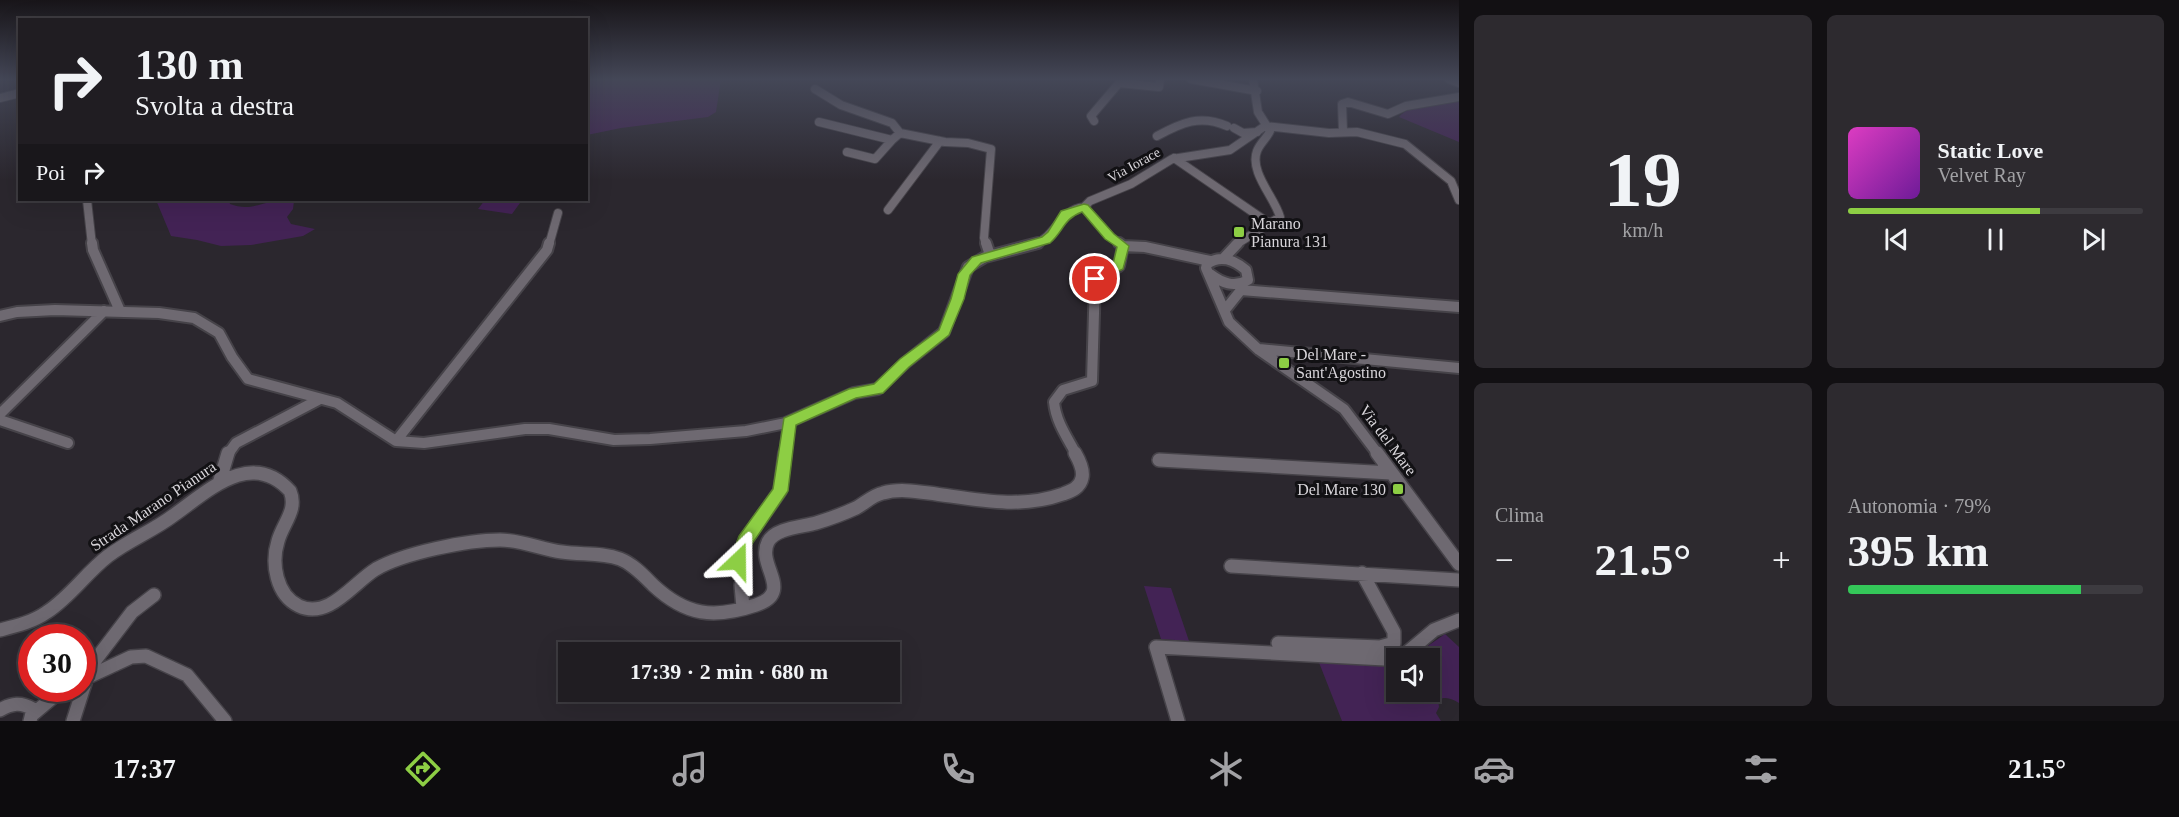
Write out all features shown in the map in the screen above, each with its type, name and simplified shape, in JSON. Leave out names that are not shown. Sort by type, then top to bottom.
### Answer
[{"type":"street","points":[[863,113],[892,123],[900,134]]},
{"type":"street","points":[[1093,113],[1091,116],[1094,121]]},
{"type":"street","points":[[1223,259],[1233,246],[1270,224],[1280,215],[1267,194],[1256,158],[1256,151],[1268,137],[1270,131],[1256,113]]},
{"type":"street","points":[[1343,113],[1344,132]]},
{"type":"street","points":[[1157,136],[1192,119],[1215,120],[1243,133],[1257,132]]},
{"type":"street","points":[[819,122],[892,140]]},
{"type":"street","points":[[1265,126],[1329,133],[1357,132],[1405,144],[1451,181],[1459,200]]},
{"type":"street","name":"Via Iorace","points":[[990,255],[1010,252],[1046,240],[1053,234],[1065,214],[1131,184],[1174,158],[1230,150],[1265,126]]},
{"type":"street","points":[[0,316],[45,310],[120,311],[194,318],[219,333],[232,357],[248,379],[312,395],[318,400],[337,403],[396,441],[424,442],[525,429],[549,429],[614,440],[746,431],[789,422],[854,393],[878,389],[905,363],[944,332],[958,299],[964,274],[977,260],[990,255],[984,237],[991,149],[968,143],[900,134],[875,159],[847,152]]},
{"type":"street","points":[[888,210],[940,141]]},
{"type":"street","points":[[1174,158],[1270,224]]},
{"type":"street","points":[[87,201],[93,250],[120,311]]},
{"type":"street","points":[[1084,207],[1110,236],[1123,246],[1136,246],[1188,260],[1223,259],[1240,265]]},
{"type":"street","points":[[396,441],[546,250],[558,213]]},
{"type":"street","name":"Strada Marano Pianura","points":[[0,630],[33,620],[47,612],[104,559],[172,516],[220,480],[248,474],[273,478],[288,489],[293,506],[275,550],[276,576],[285,596],[300,607],[310,610],[336,600],[370,572],[399,559],[472,543],[501,540],[544,549],[617,558],[632,564],[675,603],[694,612],[713,615],[763,603],[771,597],[775,586],[764,552],[769,538],[774,534],[847,513],[881,492],[908,491],[1007,504],[1048,499],[1068,492],[1080,484],[1083,478],[1078,459],[1057,418],[1054,401],[1058,394],[1065,390],[1086,385],[1092,381],[1095,279],[1119,266],[1123,246]]},
{"type":"street","points":[[1188,260],[1222,282],[1236,285],[1246,283],[1249,277],[1240,265],[1233,246]]},
{"type":"street","points":[[1209,273],[1206,266],[1210,261]]},
{"type":"street","name":"Via del Mare","points":[[1209,273],[1229,322],[1258,349],[1344,410],[1459,564]]},
{"type":"street","points":[[1224,307],[1226,294],[1236,285]]},
{"type":"street","points":[[1224,307],[1241,290],[1459,307]]},
{"type":"street","points":[[0,414],[104,311]]},
{"type":"street","points":[[1258,349],[1459,368]]},
{"type":"street","points":[[220,480],[229,451],[236,443],[254,431],[318,400]]},
{"type":"street","points":[[0,420],[68,443]]},
{"type":"street","points":[[743,608],[741,585],[744,582],[738,561],[745,541],[780,491],[789,422]]},
{"type":"street","points":[[1159,460],[1391,473]]},
{"type":"street","points":[[1231,566],[1459,580]]},
{"type":"street","points":[[1278,643],[1380,647],[1394,643],[1394,632],[1362,573]]},
{"type":"street","points":[[96,661],[132,612],[154,594]]},
{"type":"street","points":[[1178,721],[1156,647],[1385,659],[1404,656],[1434,630],[1459,620]]},
{"type":"street","points":[[96,670],[131,657],[146,656],[187,675],[216,718]]},
{"type":"street","points":[[31,718],[49,702]]},
{"type":"street","points":[[73,721],[79,702]]},
{"type":"street","points":[[0,710],[13,703],[20,703],[33,709],[31,718]]},
{"type":"shaded area","points":[[588,113],[715,113],[708,117],[621,128],[588,135]]},
{"type":"shaded area","points":[[1403,113],[1459,113],[1459,142],[1399,117]]},
{"type":"shaded area","points":[[156,201],[229,201],[230,204],[247,207],[273,201],[294,201],[293,209],[287,217],[291,224],[315,229],[303,236],[251,245],[221,246],[171,236]]},
{"type":"shaded area","points":[[484,201],[520,203],[512,214],[478,209]]},
{"type":"shaded area","points":[[1144,586],[1171,588],[1189,641],[1161,639]]},
{"type":"shaded area","points":[[1445,634],[1459,647],[1459,703],[1449,698],[1440,699],[1440,648],[1425,648]]},
{"type":"shaded area","points":[[1386,659],[1386,702],[1438,702],[1436,713],[1441,721],[1342,721],[1318,660]]},
{"type":"place","name":"Marano Pianura 131","points":[[1239,232]]},
{"type":"place","name":"Del Mare - Sant'Agostino","points":[[1284,363]]},
{"type":"place","name":"Del Mare 130","points":[[1398,489]]},
{"type":"route","points":[[738,561],[745,541],[780,491],[783,483],[789,422],[854,393],[878,389],[905,363],[928,347],[944,332],[968,267],[977,260],[990,255],[1010,252],[1046,240],[1053,234],[1065,214],[1084,207],[1110,236],[1123,246],[1119,266],[1095,279]]}]
